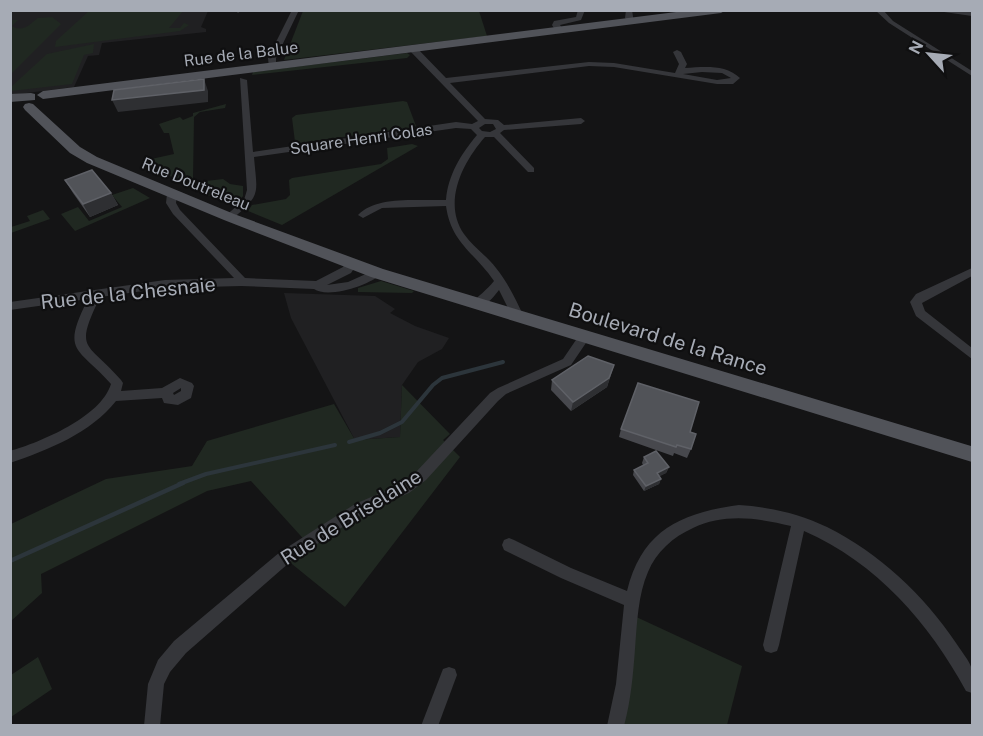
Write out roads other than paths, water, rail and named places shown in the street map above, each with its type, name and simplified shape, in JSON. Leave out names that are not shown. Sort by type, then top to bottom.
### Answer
[{"type":"main road","name":"Rue de la Balue","points":[[10,104],[37,103],[74,91],[560,31],[631,16],[722,10]]},
{"type":"main road","name":"Rue de la Balue","points":[[10,99],[37,103]]},
{"type":"main road","name":"Rue Doutreleau","points":[[37,103],[81,154],[172,194],[352,264]]},
{"type":"main road","name":"Boulevard de la Rance","points":[[352,264],[584,337],[972,454]]},
{"type":"street","points":[[272,66],[273,58],[296,10]]},
{"type":"street","points":[[560,31],[557,23],[579,19],[582,10]]},
{"type":"street","points":[[878,10],[891,22],[972,74]]},
{"type":"street","points":[[944,10],[972,14]]},
{"type":"street","points":[[413,49],[483,121]]},
{"type":"street","points":[[677,52],[683,64],[679,74]]},
{"type":"street","points":[[955,63],[972,60]]},
{"type":"street","points":[[445,81],[589,64],[614,65],[730,82],[736,78],[728,72],[717,70],[679,74]]},
{"type":"street","points":[[229,217],[248,201],[251,195],[243,80]]},
{"type":"street","points":[[531,170],[498,130],[495,122],[483,121],[474,127],[482,134],[498,130],[581,121]]},
{"type":"street","name":"Square Henri Colas","points":[[249,155],[456,125],[474,127]]},
{"type":"street","points":[[482,134],[456,174],[450,203],[458,232],[490,269],[509,296],[518,316]]},
{"type":"street","points":[[172,194],[171,202],[176,212],[240,278],[240,282]]},
{"type":"street","points":[[363,216],[372,208],[381,205],[450,203]]},
{"type":"street","name":"Rue de la Chesnaie","points":[[10,306],[165,284],[240,282],[317,285],[347,270],[352,264]]},
{"type":"street","points":[[972,272],[920,297],[916,303],[920,313],[972,354]]},
{"type":"street","name":"Rue de la Chesnaie","points":[[317,285],[319,288],[328,289],[347,288],[377,273]]},
{"type":"street","points":[[477,304],[489,295],[498,283]]},
{"type":"street","points":[[10,458],[45,445],[66,433],[95,415],[115,396],[117,383],[85,352],[79,341],[80,329],[96,294]]},
{"type":"street","name":"Rue de Briselaine","points":[[152,725],[156,684],[164,666],[180,647],[285,557],[360,508],[404,489],[421,476],[494,397],[502,391],[567,362],[584,337]]},
{"type":"street","points":[[115,396],[166,393]]},
{"type":"street","points":[[615,726],[623,687],[633,601],[639,572],[650,552],[671,532],[694,519],[723,512],[750,511],[799,523],[843,545],[890,579],[932,622],[972,685]]},
{"type":"street","points":[[771,645],[799,523]]},
{"type":"street","points":[[509,545],[566,573],[633,601]]},
{"type":"street","points":[[429,726],[449,675]]},
{"type":"street","points":[[152,725],[160,726]]},
{"type":"waterway","points":[[349,442],[380,433],[402,422],[433,385],[442,378],[503,362]]},
{"type":"waterway","points":[[179,484],[206,474],[335,445]]},
{"type":"waterway","points":[[10,561],[183,483]]}]
